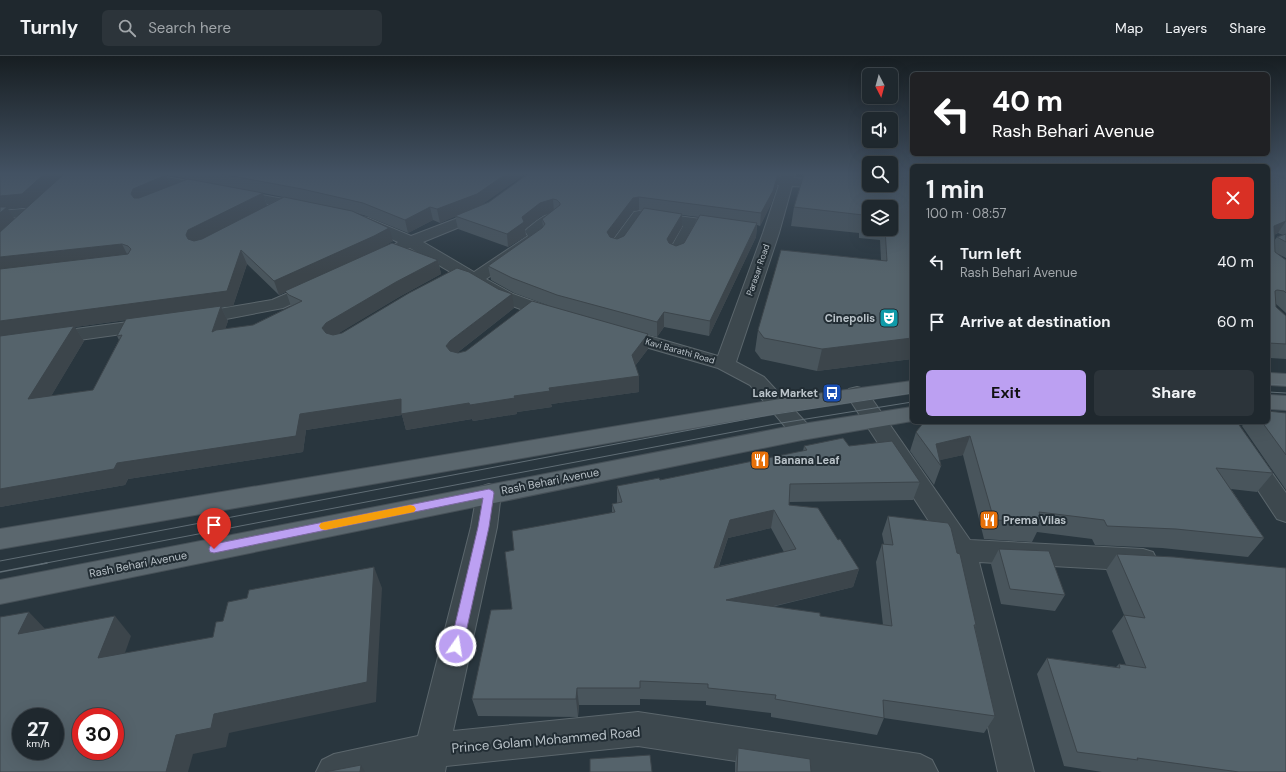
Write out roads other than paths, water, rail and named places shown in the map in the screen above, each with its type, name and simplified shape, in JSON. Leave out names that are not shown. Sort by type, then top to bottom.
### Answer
[{"type":"main road","points":[[1270,379],[1286,380]]},
{"type":"main road","points":[[1,540],[780,406],[910,387]]},
{"type":"main road","points":[[1270,402],[1286,403]]},
{"type":"main road","name":"Rash Behari Avenue","points":[[0,592],[489,493],[802,432],[910,414]]},
{"type":"street","points":[[264,215],[279,207]]},
{"type":"street","points":[[308,207],[320,210]]},
{"type":"street","points":[[390,251],[490,207]]},
{"type":"street","name":"Parasar Road","points":[[725,364],[763,232],[774,207]]},
{"type":"street","points":[[0,215],[39,208],[17,227]]},
{"type":"street","points":[[617,246],[639,215],[740,229]]},
{"type":"street","points":[[347,217],[361,220],[411,242],[461,277],[507,298],[573,321]]},
{"type":"street","points":[[461,277],[537,237],[533,231],[553,217]]},
{"type":"street","points":[[676,253],[692,222]]},
{"type":"street","points":[[0,345],[222,315],[277,304],[333,277]]},
{"type":"street","points":[[514,320],[530,307]]},
{"type":"street","name":"Kavi Barathi Road","points":[[601,328],[725,364],[757,381],[802,432]]},
{"type":"street","points":[[857,394],[876,420],[962,550],[1016,772]]},
{"type":"street","points":[[1225,424],[1286,512]]},
{"type":"street","points":[[430,761],[484,527],[489,493]]},
{"type":"street","points":[[962,550],[1170,562]]},
{"type":"street","name":"Prince Golam Mohammed Road","points":[[334,772],[430,761],[638,729],[826,765],[920,772]]},
{"type":"tram line","points":[[1270,384],[1286,385]]},
{"type":"tram line","points":[[1270,392],[1286,393]]},
{"type":"tram line","points":[[0,561],[769,415],[910,393]]},
{"type":"tram line","points":[[41,564],[775,424],[910,402]]},
{"type":"tram line","points":[[0,572],[47,563]]},
{"type":"place","name":"Cinepolis","points":[[889,318]]},
{"type":"place","name":"Lake Market","points":[[832,393]]},
{"type":"place","name":"Banana Leaf","points":[[760,460]]},
{"type":"place","name":"Prema Vilas","points":[[989,520]]}]
